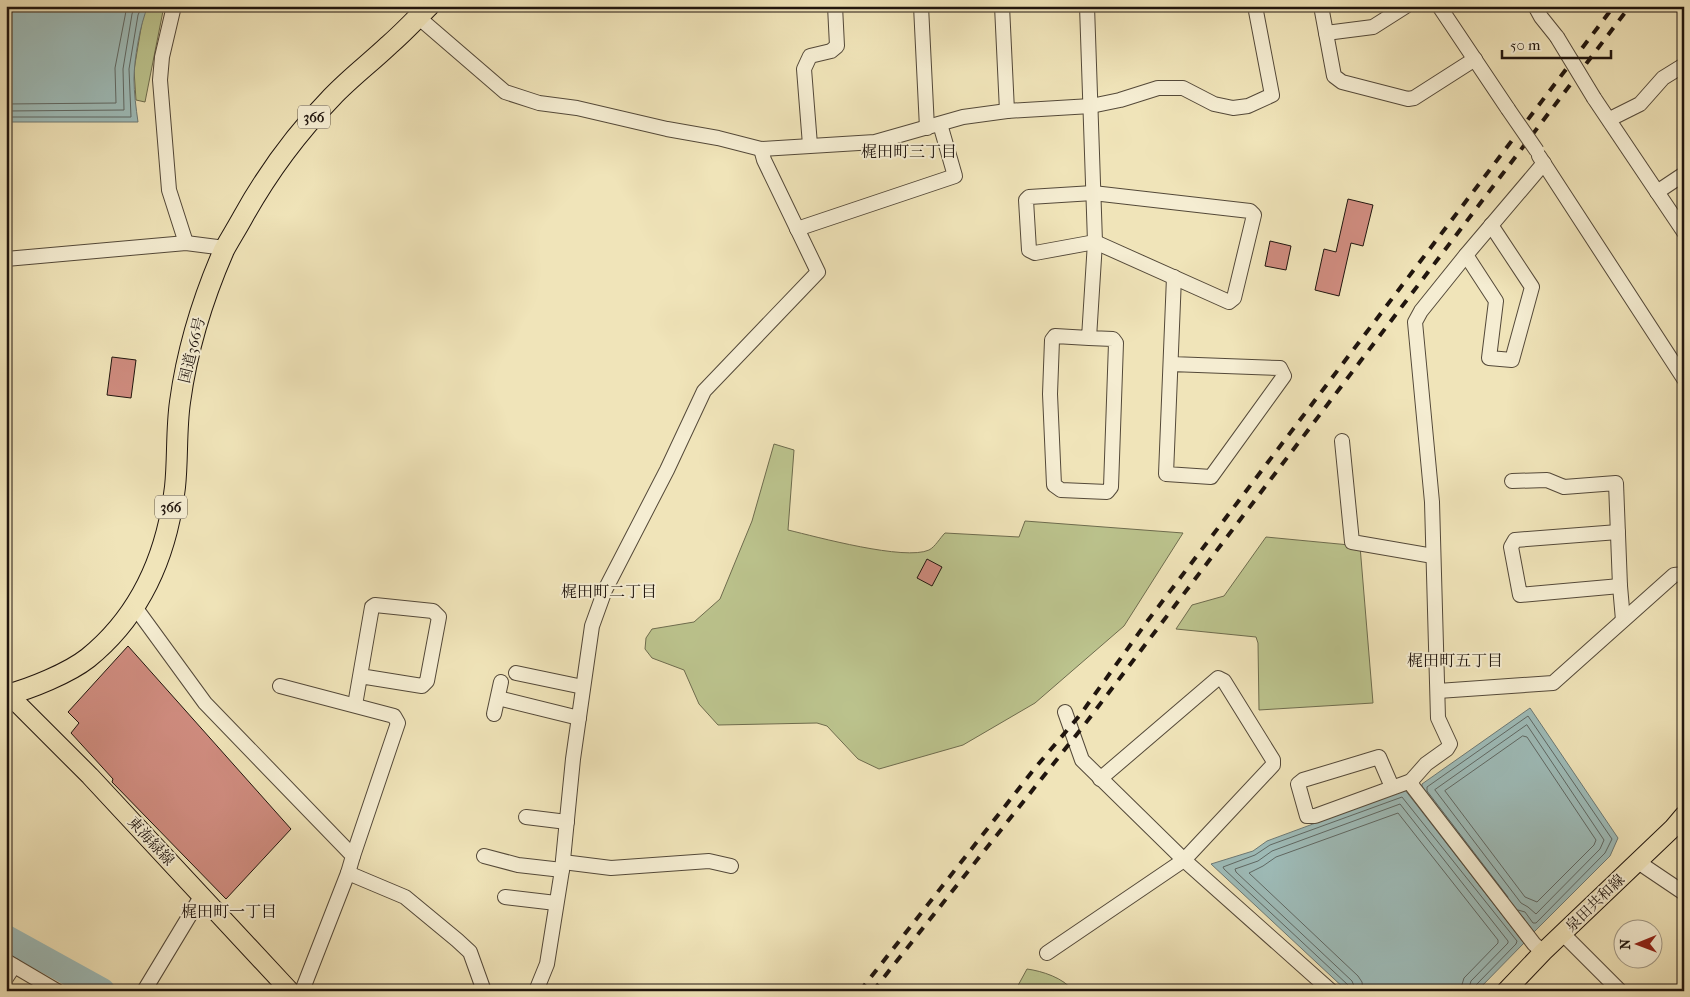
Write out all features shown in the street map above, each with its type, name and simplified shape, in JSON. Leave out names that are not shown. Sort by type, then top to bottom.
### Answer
[{"type":"highway","name":"国道366号","points":[[7,694],[56,676],[87,658],[116,630],[135,607],[155,570],[167,532],[175,487],[182,392],[199,319],[225,248],[260,187],[285,150],[333,96],[391,44],[423,12]]},
{"type":"main road","name":"東海緑線","points":[[7,694],[202,895],[290,991]]},
{"type":"main road","name":"泉田共和線","points":[[1506,991],[1543,952],[1638,862],[1684,815]]},
{"type":"street","points":[[174,6],[162,57],[160,80],[169,190],[186,243]]},
{"type":"street","points":[[810,145],[804,69],[810,56],[831,51],[837,46],[835,6]]},
{"type":"street","points":[[797,229],[955,176],[934,126],[921,6]]},
{"type":"street","points":[[1002,6],[1007,111]]},
{"type":"street","points":[[1087,6],[1095,242],[1089,338]]},
{"type":"street","points":[[423,12],[504,92],[539,103],[577,108],[667,130],[718,138],[761,149],[875,142],[963,117],[1007,111],[1091,106],[1120,100],[1158,88],[1183,88],[1214,104],[1233,108],[1248,106],[1272,95],[1255,6]]},
{"type":"street","points":[[1321,6],[1334,76],[1342,82],[1408,99],[1414,98],[1475,59]]},
{"type":"street","points":[[1326,33],[1373,27],[1406,6]]},
{"type":"street","points":[[1439,6],[1537,151],[1684,379]]},
{"type":"street","points":[[1536,6],[1541,17],[1557,37],[1594,98],[1610,119],[1684,232]]},
{"type":"street","points":[[1610,119],[1640,104],[1663,78],[1684,65]]},
{"type":"street","points":[[536,991],[547,964],[562,866],[592,626],[605,590],[667,470],[704,391],[818,272],[764,160],[761,149]]},
{"type":"street","points":[[1392,787],[1379,757],[1303,780],[1298,784],[1307,816],[1315,816],[1411,781],[1426,764],[1447,749],[1450,744],[1438,718],[1432,502],[1415,322],[1466,255],[1544,164]]},
{"type":"street","points":[[1657,192],[1684,174]]},
{"type":"street","points":[[1093,193],[1250,210],[1254,215],[1234,298],[1229,302],[1095,242],[1035,254],[1029,250],[1026,200],[1029,197],[1093,193]]},
{"type":"street","points":[[1466,255],[1496,301],[1489,358],[1512,360],[1532,287],[1491,225]]},
{"type":"street","points":[[6,259],[186,243],[225,248]]},
{"type":"street","points":[[1171,364],[1280,368],[1284,376],[1211,477],[1166,474],[1174,277]]},
{"type":"street","points":[[1055,336],[1089,338],[1113,339],[1116,343],[1110,487],[1106,492],[1060,490],[1054,486],[1050,394],[1052,340],[1055,336]]},
{"type":"street","points":[[1342,441],[1352,542],[1433,556]]},
{"type":"street","points":[[1512,481],[1547,480],[1564,488],[1616,483],[1620,586],[1624,620]]},
{"type":"street","points":[[1618,532],[1514,540],[1511,547],[1520,595],[1620,586]]},
{"type":"street","points":[[1438,690],[1553,683],[1674,575],[1684,574]]},
{"type":"street","points":[[355,706],[360,676],[372,607],[375,605],[434,611],[439,616],[428,681],[422,686],[360,676]]},
{"type":"street","points":[[135,607],[204,703],[352,856]]},
{"type":"street","points":[[516,673],[584,687]]},
{"type":"street","points":[[1047,953],[1184,860],[1272,765],[1271,756],[1224,681],[1218,678],[1100,779]]},
{"type":"street","points":[[494,714],[501,682]]},
{"type":"street","points":[[280,686],[394,716],[398,723],[352,856],[348,873],[302,991]]},
{"type":"street","points":[[498,698],[579,718]]},
{"type":"street","points":[[1065,712],[1082,760],[1100,779],[1184,860],[1331,991]]},
{"type":"street","points":[[1411,781],[1413,787],[1534,944],[1543,952]]},
{"type":"street","points":[[526,817],[567,822]]},
{"type":"street","points":[[484,856],[518,865],[611,868],[710,861],[731,866]]},
{"type":"street","points":[[1638,862],[1684,893]]},
{"type":"street","points":[[348,873],[404,897],[457,940],[470,952],[484,991]]},
{"type":"street","points":[[144,991],[202,895]]},
{"type":"street","points":[[505,897],[556,903]]},
{"type":"street","points":[[1563,934],[1620,991]]},
{"type":"street","points":[[9,968],[57,991]]},
{"type":"green space","points":[[148,6],[164,6],[145,102],[136,100],[134,70],[143,16]]},
{"type":"green space","points":[[774,444],[794,450],[788,530],[860,547],[917,553],[931,549],[945,533],[1019,537],[1025,521],[1183,533],[1124,626],[1035,703],[963,745],[879,769],[858,759],[827,726],[817,723],[718,725],[699,704],[684,670],[652,658],[645,649],[646,638],[652,629],[694,622],[720,599],[752,521]]},
{"type":"green space","points":[[1266,537],[1360,546],[1373,703],[1259,710],[1258,643],[1256,637],[1176,629],[1192,605],[1224,596]]},
{"type":"green space","points":[[1027,969],[1052,976],[1064,982],[1073,991],[1015,991]]},
{"type":"water","points":[[6,6],[148,6],[140,32],[134,71],[138,122],[6,122]]},
{"type":"water","points":[[1530,708],[1618,838],[1610,856],[1534,932],[1522,916],[1516,915],[1422,792],[1422,784]]},
{"type":"water","points":[[1405,790],[1524,943],[1477,991],[1347,991],[1211,864],[1253,851],[1267,841]]},
{"type":"building","points":[[1348,199],[1373,205],[1363,246],[1351,243],[1339,296],[1315,290],[1324,249],[1336,252]]},
{"type":"building","points":[[1270,241],[1291,246],[1286,270],[1265,266]]},
{"type":"building","points":[[112,357],[136,360],[131,398],[107,395]]},
{"type":"building","points":[[927,559],[942,567],[932,586],[917,578]]},
{"type":"building","points":[[128,646],[291,829],[226,899],[112,782],[113,779],[71,733],[79,723],[68,712]]},
{"type":"waterway","points":[[6,938],[102,991]]},
{"type":"railway","points":[[860,991],[1035,768],[1080,715],[1146,623],[1614,6]]},
{"type":"railway","points":[[873,991],[1085,724],[1630,6]]},
{"type":"district","name":"梶田町三丁目","points":[[909,151]]},
{"type":"district","name":"梶田町二丁目","points":[[609,591]]},
{"type":"district","name":"梶田町五丁目","points":[[1455,660]]},
{"type":"district","name":"梶田町一丁目","points":[[229,911]]}]
